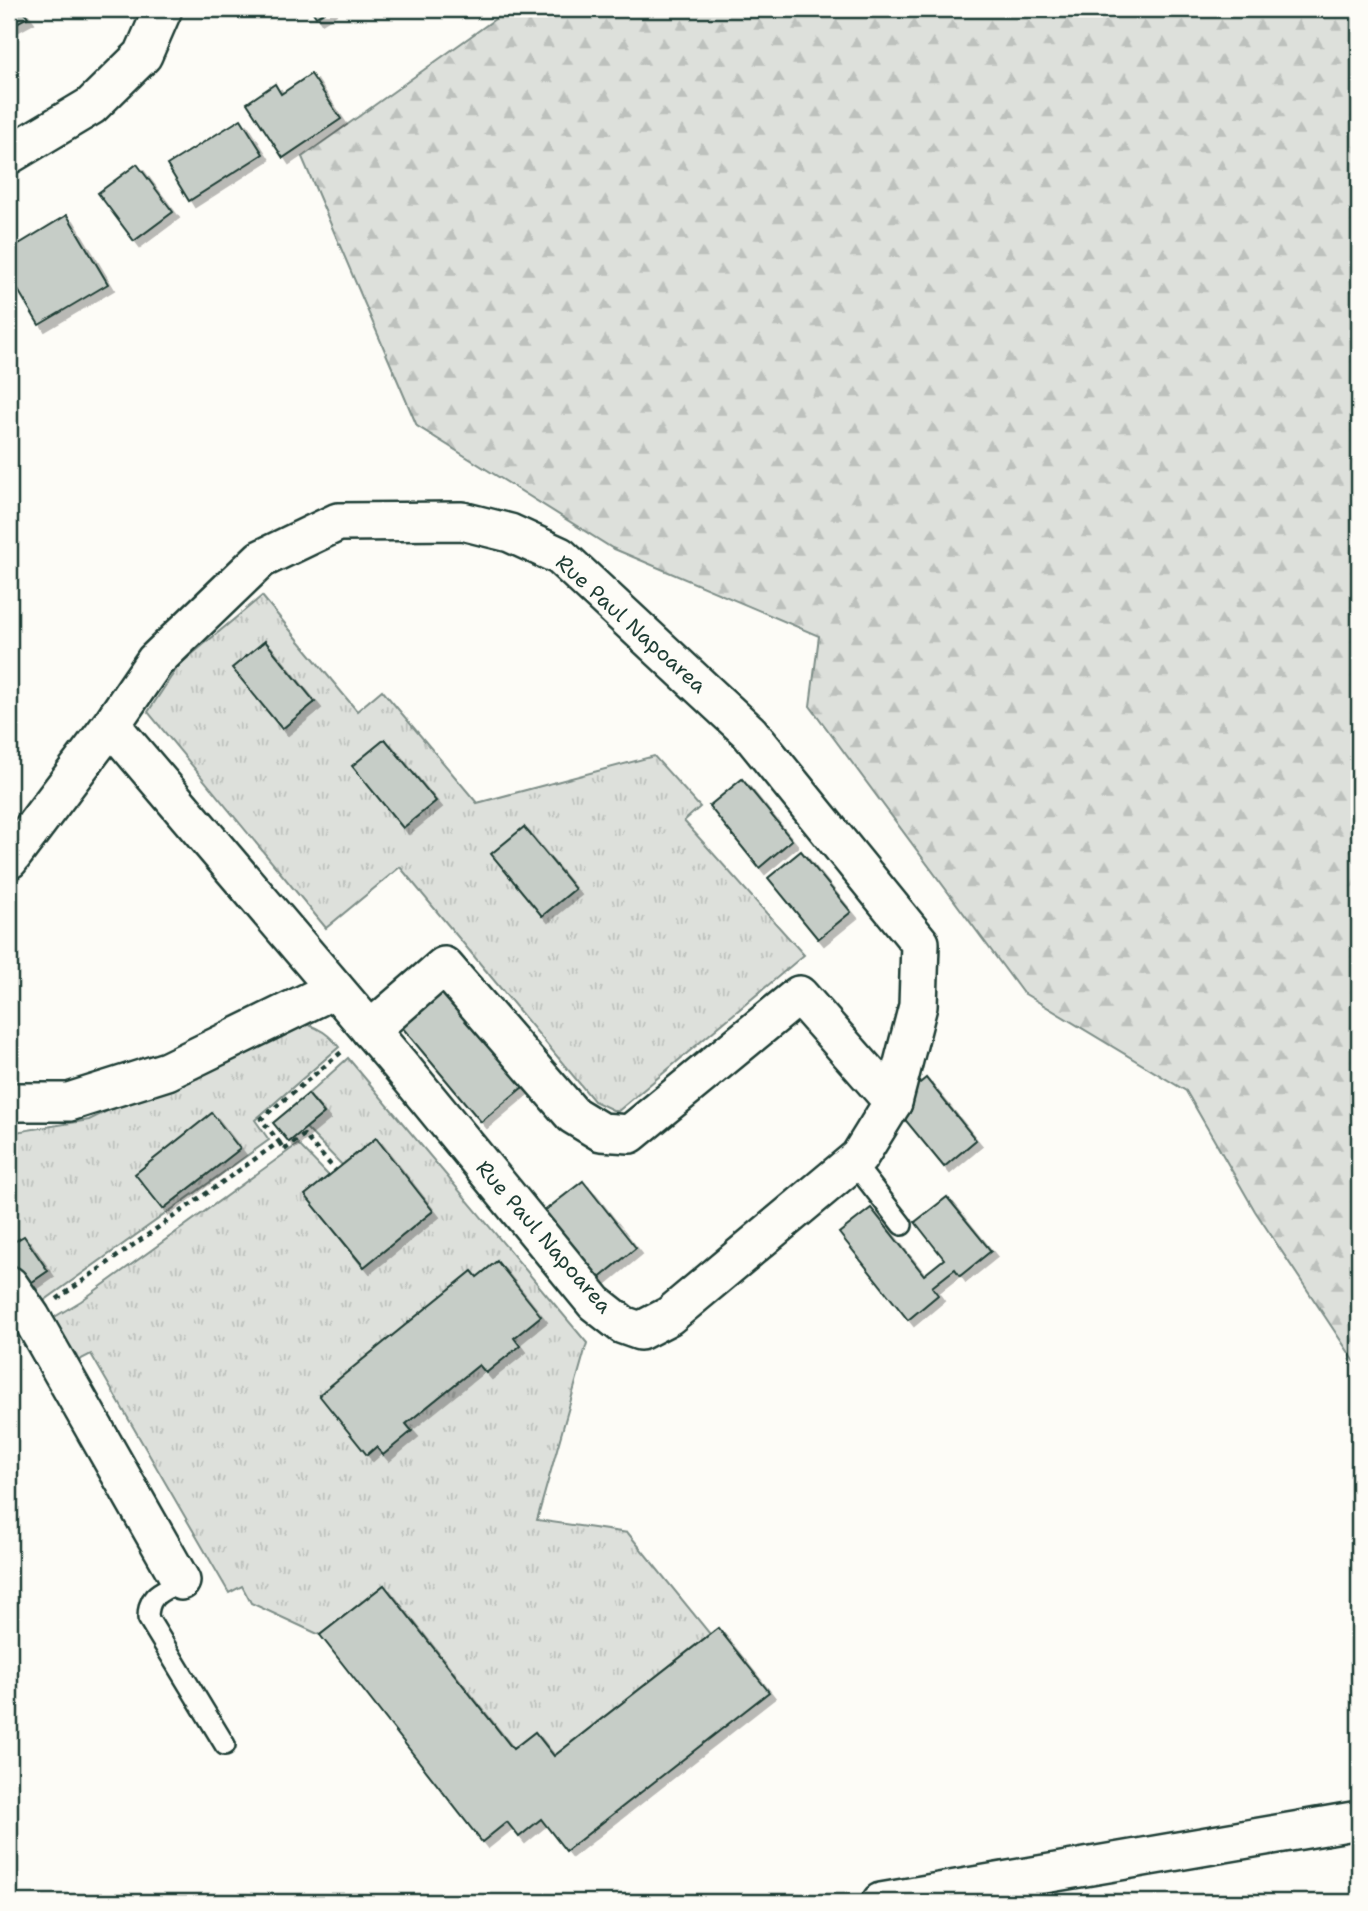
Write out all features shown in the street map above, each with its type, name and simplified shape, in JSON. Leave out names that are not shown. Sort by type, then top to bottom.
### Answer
[{"type":"street","points":[[9,155],[91,106],[143,55],[163,9]]},
{"type":"street","name":"Rue Paul Napoarea","points":[[9,860],[155,662],[261,559],[338,522],[462,521],[510,533],[560,556],[749,732],[920,943],[918,1006],[892,1102],[853,1163],[669,1316],[639,1331],[623,1325],[596,1303],[370,1030],[111,725]]},
{"type":"street","points":[[370,1030],[444,967],[573,1115],[601,1132],[630,1135],[799,995],[892,1102]]},
{"type":"street","points":[[9,1102],[69,1102],[167,1071],[335,989]]},
{"type":"street","points":[[9,1284],[31,1317],[181,1581]]},
{"type":"street","points":[[881,1902],[1359,1820]]},
{"type":"lane","points":[[853,1163],[902,1225]]},
{"type":"lane","points":[[181,1581],[151,1598],[148,1618],[225,1745]]},
{"type":"path","points":[[335,1171],[304,1135],[284,1150],[261,1119],[370,1030]]},
{"type":"path","points":[[31,1317],[279,1142]]},
{"type":"green space","points":[[509,9],[1359,9],[1359,1368],[1255,1211],[1186,1091],[1022,992],[810,706],[819,636],[612,548],[417,426],[302,157]]},
{"type":"green space","points":[[262,596],[357,711],[382,690],[477,803],[654,756],[700,807],[684,821],[804,955],[617,1112],[594,1101],[400,867],[326,928],[148,712],[179,665]]},
{"type":"green space","points":[[288,1022],[317,1028],[339,1047],[255,1120],[269,1140],[38,1305],[26,1286],[48,1271],[24,1236],[9,1245],[9,1133],[89,1120]]},
{"type":"green space","points":[[348,1058],[587,1343],[537,1520],[628,1533],[710,1634],[554,1756],[535,1732],[513,1749],[384,1585],[320,1635],[251,1603],[242,1586],[229,1593],[91,1354],[68,1366],[43,1324],[81,1301],[298,1144],[329,1176],[306,1195],[363,1267],[433,1211],[376,1139],[342,1165],[306,1128],[324,1113],[308,1094]]},
{"type":"building","points":[[9,9],[22,9],[28,17],[9,27]]},
{"type":"building","points":[[311,9],[329,9],[316,17]]},
{"type":"building","points":[[311,74],[341,119],[283,158],[247,103],[275,84],[281,94]]},
{"type":"building","points":[[241,119],[263,154],[189,201],[167,165]]},
{"type":"building","points":[[137,164],[173,212],[134,241],[98,193]]},
{"type":"building","points":[[67,215],[108,284],[39,325],[9,275],[9,250]]},
{"type":"building","points":[[265,641],[315,702],[282,729],[232,668]]},
{"type":"building","points":[[385,739],[436,801],[403,828],[352,766]]},
{"type":"building","points":[[742,779],[792,840],[759,868],[709,806]]},
{"type":"building","points":[[524,827],[575,889],[542,916],[491,854]]},
{"type":"building","points":[[801,851],[851,912],[818,939],[768,878]]},
{"type":"building","points":[[444,989],[524,1086],[481,1122],[401,1026]]},
{"type":"building","points":[[926,1078],[976,1140],[944,1167],[893,1105]]},
{"type":"building","points":[[308,1094],[324,1113],[289,1142],[273,1123]]},
{"type":"building","points":[[212,1113],[240,1149],[163,1209],[135,1174]]},
{"type":"building","points":[[376,1138],[433,1211],[364,1267],[305,1195]]},
{"type":"building","points":[[583,1181],[636,1248],[592,1284],[538,1216]]},
{"type":"building","points":[[947,1197],[991,1251],[960,1276],[955,1269],[932,1287],[938,1295],[908,1320],[839,1233],[871,1208],[924,1275],[944,1259],[915,1222]]},
{"type":"building","points":[[24,1236],[48,1271],[26,1286],[9,1260],[9,1245]]},
{"type":"building","points":[[497,1261],[541,1316],[514,1338],[520,1346],[486,1373],[479,1365],[406,1424],[412,1431],[383,1455],[376,1447],[367,1455],[319,1395],[472,1271],[477,1277]]},
{"type":"building","points":[[384,1585],[513,1749],[535,1732],[554,1756],[718,1628],[769,1692],[566,1851],[541,1819],[519,1837],[507,1822],[482,1842],[320,1635]]}]
